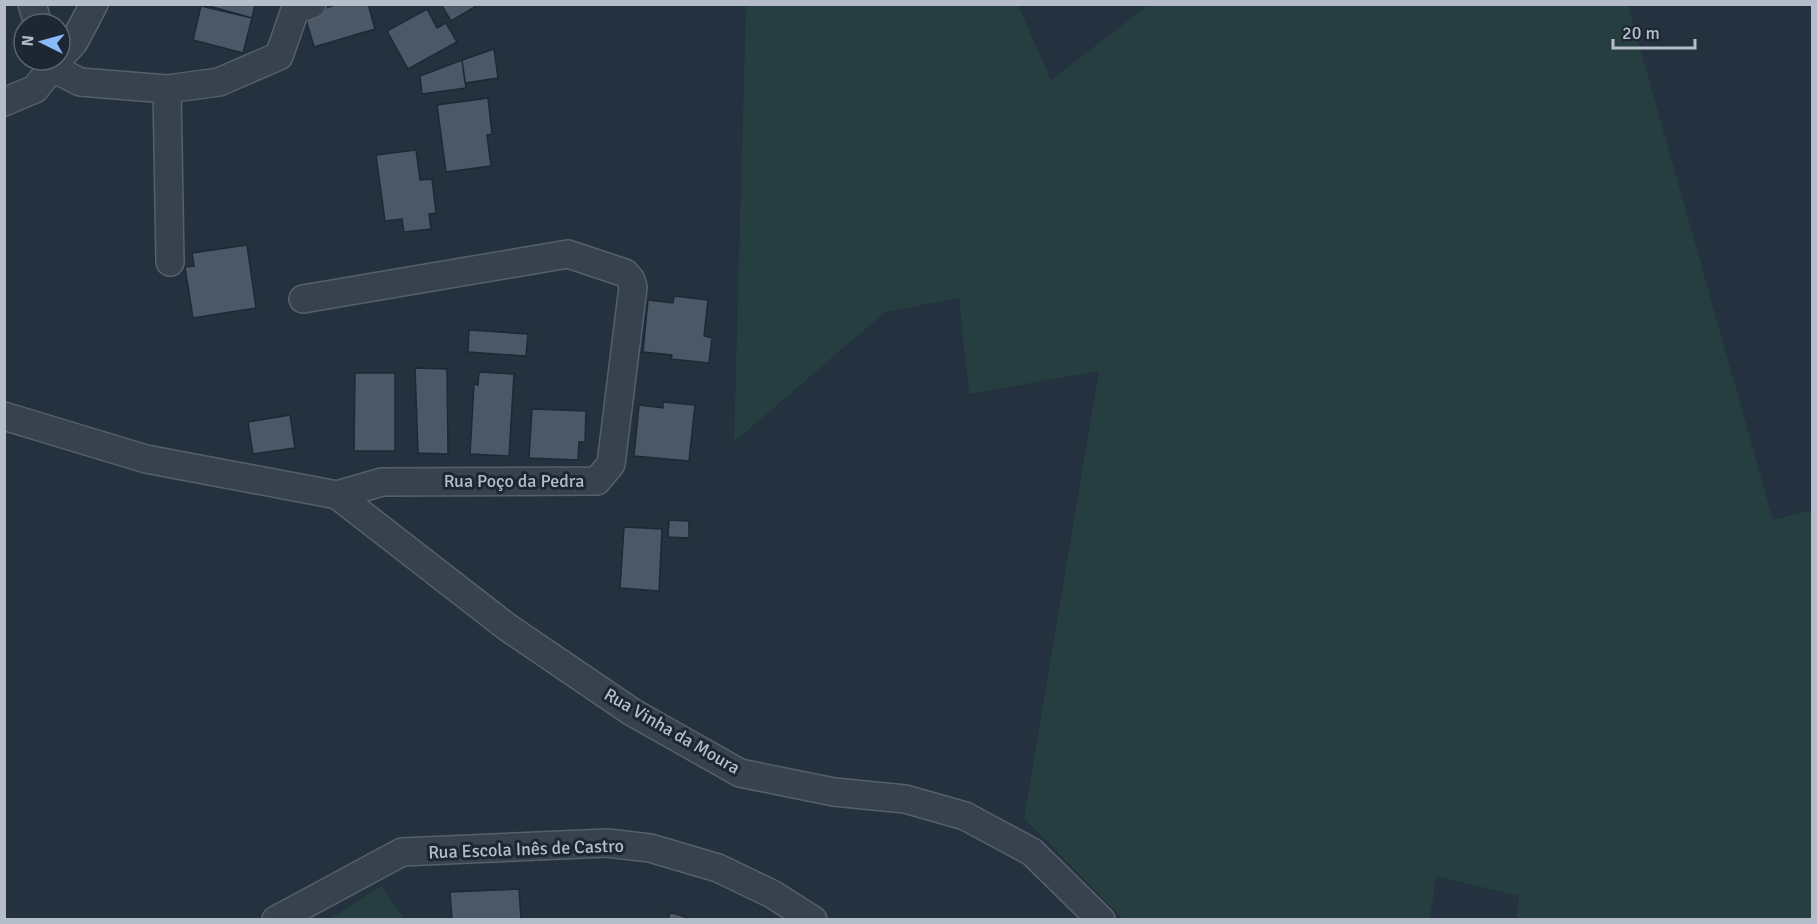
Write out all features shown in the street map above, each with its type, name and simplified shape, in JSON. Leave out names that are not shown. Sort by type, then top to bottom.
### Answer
[{"type":"street","points":[[72,44],[94,4]]},
{"type":"street","points":[[68,72],[80,82],[167,89],[219,82],[279,56],[295,10],[312,4]]},
{"type":"street","points":[[4,102],[35,90],[47,72]]},
{"type":"street","points":[[167,89],[171,262]]},
{"type":"street","name":"Rua Poço da Pedra","points":[[4,416],[146,459],[338,495],[382,482],[597,481],[611,464],[633,287],[625,273],[568,255],[303,299]]},
{"type":"street","name":"Rua Vinha da Moura","points":[[338,495],[507,627],[632,712],[740,773],[834,792],[905,799],[965,816],[1032,852],[1101,920]]},
{"type":"street","name":"Rua Escola Inês de Castro","points":[[276,920],[402,852],[607,843],[650,848],[718,868],[772,894],[813,920]]},
{"type":"green space","points":[[746,5],[1018,5],[1051,80],[1148,5],[1628,5],[1773,520],[1812,510],[1812,919],[1516,919],[1519,896],[1436,876],[1430,919],[1123,919],[1024,818],[1099,371],[969,394],[959,298],[885,312],[734,442]]},
{"type":"green space","points":[[381,886],[405,919],[329,919]]},
{"type":"building","points":[[202,4],[255,4],[252,18]]},
{"type":"building","points":[[339,4],[368,4],[375,29],[314,47],[307,23],[312,12]]},
{"type":"building","points":[[444,4],[478,5],[451,21],[442,6]]},
{"type":"building","points":[[201,6],[252,18],[243,53],[193,40]]},
{"type":"building","points":[[427,9],[437,28],[446,23],[457,42],[408,69],[387,31]]},
{"type":"building","points":[[494,49],[498,78],[465,83],[462,60]]},
{"type":"building","points":[[462,60],[466,88],[422,94],[420,76]]},
{"type":"building","points":[[488,98],[492,134],[487,135],[491,166],[446,172],[437,105]]},
{"type":"building","points":[[416,150],[420,180],[432,179],[436,213],[429,214],[431,229],[404,232],[402,219],[385,221],[376,155]]},
{"type":"building","points":[[247,245],[256,308],[193,318],[185,267],[194,266],[192,253]]},
{"type":"building","points":[[674,296],[708,300],[704,336],[712,338],[709,363],[671,359],[672,355],[643,352],[648,300],[673,303]]},
{"type":"building","points":[[469,330],[528,334],[526,356],[468,352]]},
{"type":"building","points":[[415,368],[447,369],[448,454],[418,453]]},
{"type":"building","points":[[479,372],[514,374],[509,456],[470,454],[474,384],[478,385]]},
{"type":"building","points":[[355,373],[395,373],[395,451],[354,451]]},
{"type":"building","points":[[663,402],[695,405],[689,461],[634,456],[639,405],[663,408]]},
{"type":"building","points":[[532,409],[586,411],[585,442],[579,442],[578,460],[529,458]]},
{"type":"building","points":[[290,415],[295,448],[253,454],[248,422]]},
{"type":"building","points":[[669,520],[689,521],[689,538],[668,537]]},
{"type":"building","points":[[624,527],[662,529],[659,591],[620,588]]},
{"type":"building","points":[[519,889],[521,920],[452,920],[450,892]]},
{"type":"building","points":[[670,912],[694,920],[668,920]]}]
